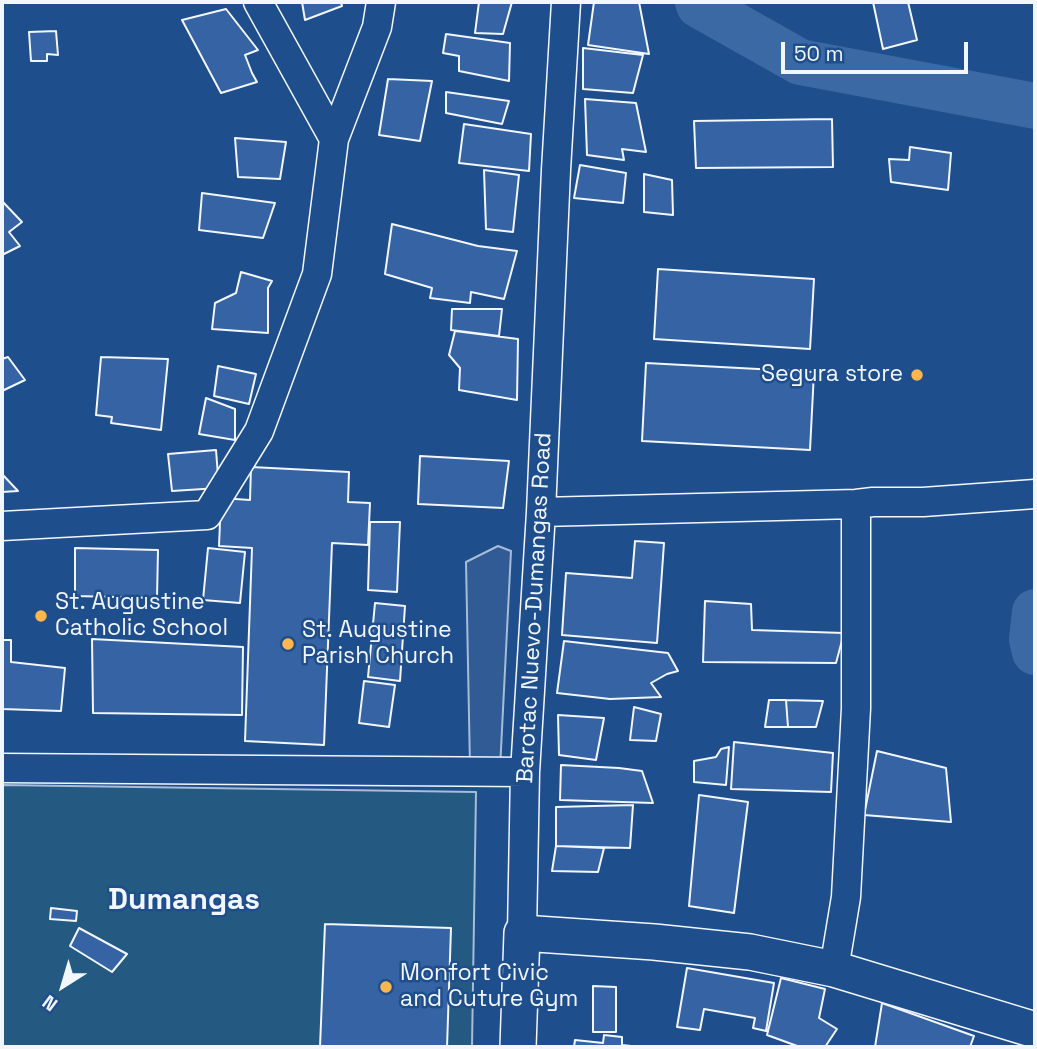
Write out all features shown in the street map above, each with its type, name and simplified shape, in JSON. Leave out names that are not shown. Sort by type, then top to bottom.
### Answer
[{"type":"main road","points":[[523,933],[750,952],[835,969],[1020,1025]]},
{"type":"main road","name":"Barotac Nuevo-Dumangas Road","points":[[518,1047],[523,933]]},
{"type":"street","points":[[258,2],[334,139]]},
{"type":"street","points":[[2,526],[207,515],[259,431],[317,274],[334,139],[377,27],[382,2]]},
{"type":"street","name":"Barotac Nuevo-Dumangas Road","points":[[523,933],[525,772],[541,512],[566,2]]},
{"type":"street","points":[[541,512],[923,502],[1026,494]]},
{"type":"street","points":[[835,969],[846,897],[856,708],[856,504]]},
{"type":"street","points":[[2,768],[525,772]]},
{"type":"shaded area","points":[[498,546],[511,551],[500,769],[470,767],[466,562]]},
{"type":"shaded area","points":[[2,785],[476,792],[472,1047],[2,1047]]},
{"type":"building","points":[[302,2],[341,2],[342,6],[305,20]]},
{"type":"building","points":[[479,2],[512,2],[503,34],[475,33]]},
{"type":"building","points":[[594,2],[639,2],[649,54],[588,45]]},
{"type":"building","points":[[873,2],[908,2],[917,40],[883,49]]},
{"type":"building","points":[[226,9],[258,50],[245,55],[257,82],[221,93],[182,20]]},
{"type":"building","points":[[56,31],[58,55],[47,54],[47,61],[31,61],[29,32]]},
{"type":"building","points":[[446,34],[510,43],[509,81],[459,71],[459,56],[443,53]]},
{"type":"building","points":[[583,48],[643,55],[633,93],[583,89]]},
{"type":"building","points":[[388,79],[432,81],[420,141],[379,135]]},
{"type":"building","points":[[446,92],[509,101],[502,124],[446,113]]},
{"type":"building","points":[[585,99],[636,103],[646,152],[622,149],[624,160],[587,155]]},
{"type":"building","points":[[832,119],[833,167],[696,168],[694,121]]},
{"type":"building","points":[[464,124],[531,134],[529,171],[459,163]]},
{"type":"building","points":[[235,138],[286,142],[280,179],[238,177]]},
{"type":"building","points":[[910,147],[951,153],[948,190],[891,182],[889,159],[909,160]]},
{"type":"building","points":[[580,165],[626,173],[623,203],[574,198]]},
{"type":"building","points":[[484,170],[519,175],[513,232],[486,229]]},
{"type":"building","points":[[644,174],[672,180],[673,215],[644,212]]},
{"type":"building","points":[[202,193],[275,203],[263,238],[199,230]]},
{"type":"building","points":[[2,201],[22,222],[9,232],[20,246],[2,255]]},
{"type":"building","points":[[392,224],[478,246],[517,251],[504,299],[471,292],[470,303],[430,298],[432,288],[385,274]]},
{"type":"building","points":[[658,269],[814,279],[810,349],[654,339]]},
{"type":"building","points":[[241,272],[272,281],[268,288],[268,333],[212,329],[215,303],[236,293]]},
{"type":"building","points":[[452,309],[502,309],[499,336],[451,330]]},
{"type":"building","points":[[455,331],[518,339],[517,400],[459,390],[460,368],[449,355]]},
{"type":"building","points":[[8,357],[25,380],[2,391],[2,359]]},
{"type":"building","points":[[101,357],[168,359],[161,430],[111,423],[112,417],[96,415]]},
{"type":"building","points":[[646,363],[814,372],[810,450],[642,441]]},
{"type":"building","points":[[218,366],[256,374],[249,404],[214,396]]},
{"type":"building","points":[[206,398],[235,409],[235,440],[199,434]]},
{"type":"building","points":[[216,450],[219,488],[172,491],[168,454]]},
{"type":"building","points":[[420,456],[509,461],[503,508],[418,504]]},
{"type":"building","name":"St. Augustine Parish Church","points":[[251,467],[349,472],[348,502],[370,503],[368,545],[332,543],[324,745],[245,741],[252,548],[219,546],[221,498],[250,500]]},
{"type":"building","points":[[2,474],[18,491],[2,492]]},
{"type":"building","points":[[370,522],[400,522],[397,592],[368,590]]},
{"type":"building","points":[[635,541],[664,543],[657,643],[562,635],[566,573],[632,578]]},
{"type":"building","points":[[75,548],[158,550],[157,598],[75,596]]},
{"type":"building","points":[[208,548],[245,552],[240,603],[203,600]]},
{"type":"building","points":[[705,601],[751,604],[752,630],[844,633],[836,663],[703,662]]},
{"type":"building","points":[[375,603],[405,606],[400,681],[368,677]]},
{"type":"building","points":[[92,639],[243,647],[242,715],[93,713]]},
{"type":"building","points":[[2,640],[11,640],[11,662],[65,668],[61,711],[2,709]]},
{"type":"building","points":[[564,641],[668,653],[678,671],[651,683],[661,697],[610,699],[557,693]]},
{"type":"building","points":[[364,681],[395,685],[389,727],[359,723]]},
{"type":"building","points":[[769,700],[786,700],[788,727],[765,727]]},
{"type":"building","points":[[786,700],[823,701],[816,727],[788,727]]},
{"type":"building","points":[[634,707],[661,714],[656,741],[630,740]]},
{"type":"building","points":[[558,715],[604,718],[596,760],[559,755]]},
{"type":"building","points":[[734,742],[833,753],[831,792],[731,789]]},
{"type":"building","points":[[729,747],[726,785],[694,782],[694,761],[716,757],[721,749]]},
{"type":"building","points":[[877,751],[946,768],[951,822],[864,815]]},
{"type":"building","points":[[561,765],[642,771],[653,803],[560,800]]},
{"type":"building","points":[[699,795],[748,802],[734,913],[689,906]]},
{"type":"building","points":[[633,805],[630,848],[556,846],[556,807]]},
{"type":"building","points":[[556,846],[604,848],[598,872],[552,871]]},
{"type":"building","points":[[51,908],[77,911],[76,921],[50,919]]},
{"type":"building","name":"Monfort Civic and Cuture Gym","points":[[325,924],[451,928],[447,1047],[320,1047]]},
{"type":"building","points":[[79,928],[127,954],[112,972],[70,946]]},
{"type":"building","points":[[687,968],[774,983],[766,1031],[753,1028],[755,1018],[704,1009],[700,1030],[677,1027]]},
{"type":"building","points":[[781,978],[825,989],[819,1018],[837,1029],[825,1047],[800,1047],[767,1035]]},
{"type":"building","points":[[593,986],[616,987],[616,1032],[593,1032]]},
{"type":"building","points":[[882,1003],[974,1036],[970,1047],[875,1047]]},
{"type":"building","points":[[604,1035],[622,1037],[622,1045],[631,1047],[574,1047],[575,1040],[603,1043]]},
{"type":"waterway","points":[[698,2],[800,62],[1035,106]]},
{"type":"waterway","points":[[1035,612],[1032,639],[1035,652]]},
{"type":"place","name":"Segura store","points":[[917,375]]},
{"type":"place","name":"St. Augustine Catholic School","points":[[41,616]]},
{"type":"place","name":"St. Augustine Parish Church","points":[[288,644]]},
{"type":"place","name":"Monfort Civic and Cuture Gym","points":[[386,987]]},
{"type":"district","name":"Dumangas","points":[[184,901]]}]
